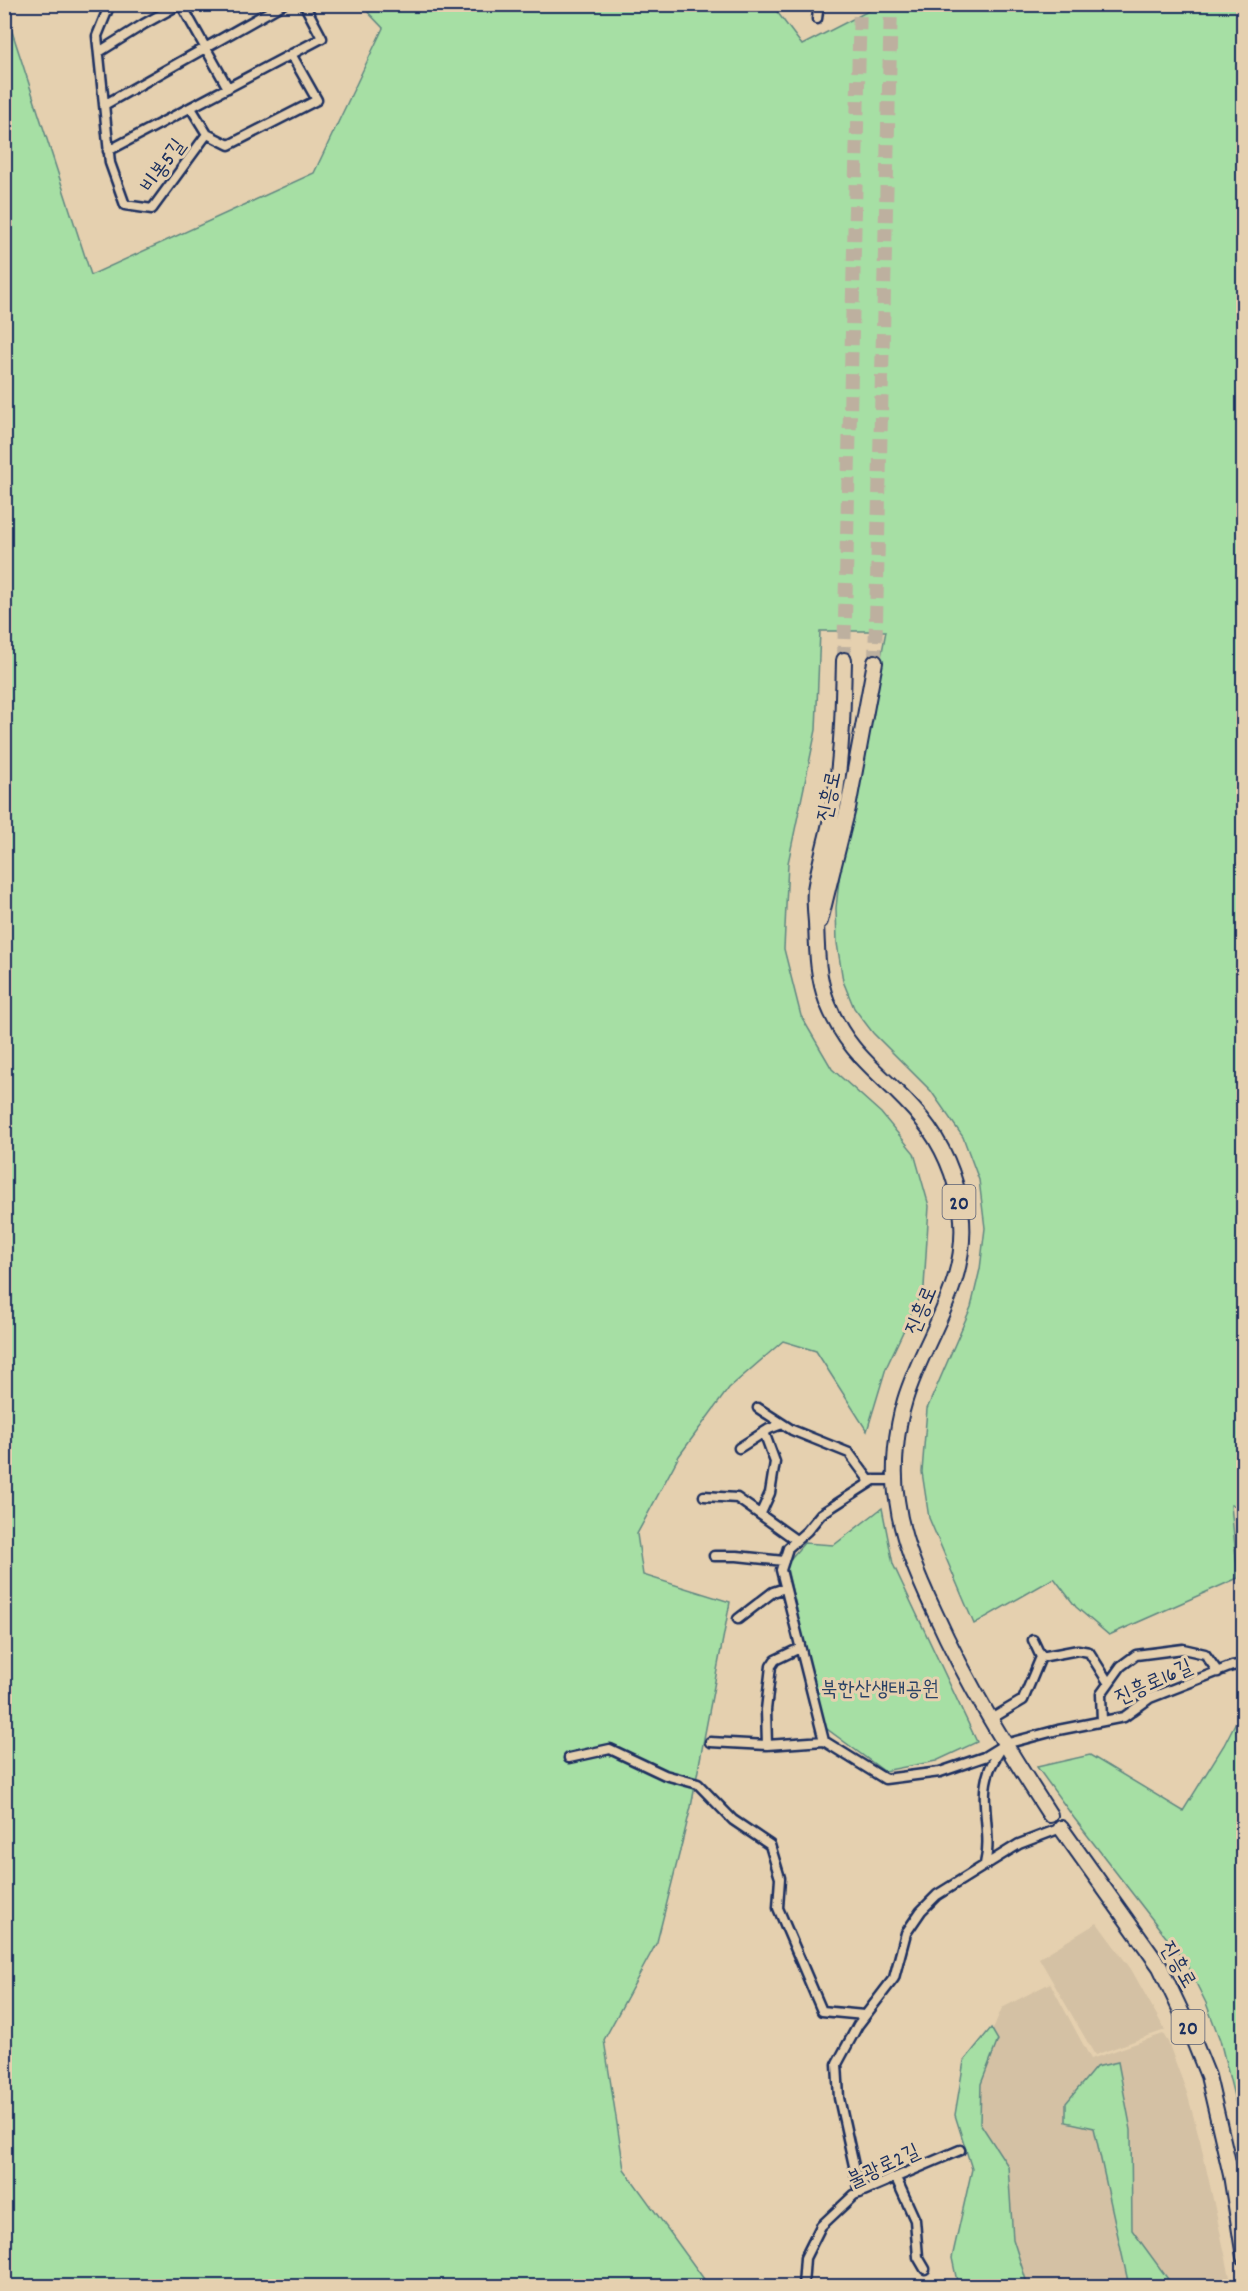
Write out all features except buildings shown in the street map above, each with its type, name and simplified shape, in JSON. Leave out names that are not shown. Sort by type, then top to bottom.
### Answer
[{"type":"main road","name":"진흥로","points":[[844,660],[841,748],[834,800],[814,894],[820,979],[826,1000],[842,1035],[864,1062],[921,1118],[934,1136],[949,1165],[957,1189],[963,1239],[959,1266],[947,1307],[926,1348],[905,1401],[897,1446],[895,1480],[901,1521],[910,1554],[925,1592],[956,1659],[1005,1744],[1050,1815]]},
{"type":"main road","name":"진흥로","points":[[816,938],[848,808],[875,662]]},
{"type":"main road","name":"진흥로","points":[[1060,1828],[1160,1967],[1186,2024],[1208,2076],[1231,2175],[1244,2257]]},
{"type":"street","name":"비봉5길","points":[[110,4],[97,36],[108,151],[125,205],[152,209],[207,134]]},
{"type":"street","points":[[99,52],[181,4],[228,88]]},
{"type":"street","points":[[104,105],[283,4]]},
{"type":"street","name":"비봉5길","points":[[108,151],[322,38],[304,4]]},
{"type":"street","points":[[817,19],[819,4]]},
{"type":"street","name":"비봉5길","points":[[190,108],[207,134],[229,145],[317,100],[291,54]]},
{"type":"street","points":[[758,1407],[792,1430],[849,1453],[869,1480],[895,1480]]},
{"type":"street","points":[[739,1448],[782,1424]]},
{"type":"street","points":[[761,1513],[770,1493],[775,1462],[764,1432]]},
{"type":"street","points":[[710,1742],[767,1744],[824,1741],[781,1570],[788,1548],[821,1514],[874,1480]]},
{"type":"street","points":[[704,1496],[737,1498],[796,1540]]},
{"type":"street","points":[[714,1556],[784,1561]]},
{"type":"street","points":[[738,1619],[773,1592],[785,1588]]},
{"type":"street","points":[[991,1719],[1023,1700],[1041,1657],[1034,1640]]},
{"type":"street","points":[[767,1744],[766,1710],[771,1666],[775,1660],[800,1648]]},
{"type":"street","name":"진흥로16길","points":[[1102,1721],[1101,1694],[1121,1666],[1136,1655],[1183,1649],[1205,1654],[1218,1672]]},
{"type":"street","points":[[1041,1657],[1078,1650],[1089,1652],[1108,1682]]},
{"type":"street","name":"진흥로16길","points":[[824,1741],[885,1779],[940,1772],[984,1757],[1005,1744],[1058,1730],[1124,1717],[1150,1698],[1232,1666],[1244,1664]]},
{"type":"street","points":[[985,1864],[988,1842],[986,1784],[989,1769],[1005,1744]]},
{"type":"street","points":[[569,1758],[610,1749],[665,1775],[698,1784],[733,1820],[770,1845],[780,1878],[778,1908],[822,2011],[864,2015]]},
{"type":"street","name":"진흥로","points":[[860,2193],[839,2098],[837,2064],[864,2015],[894,1978],[906,1933],[921,1911],[937,1895],[1019,1844],[1060,1828]]},
{"type":"street","name":"불광로2길","points":[[803,2286],[806,2258],[821,2226],[854,2195],[960,2150]]},
{"type":"street","points":[[896,2178],[915,2220],[918,2257],[925,2269]]},
{"type":"shaded area","points":[[1097,1923],[1131,1969],[1165,2030],[1095,2055],[1039,1958]]},
{"type":"shaded area","points":[[1050,1983],[1091,2059],[1163,2034],[1168,2042],[1187,2093],[1200,2140],[1232,2286],[1023,2286],[974,2127],[975,2070],[1002,2008]]},
{"type":"green space","points":[[361,5],[772,5],[802,45],[880,5],[1243,5],[1244,1506],[1231,1505],[1238,1578],[1109,1635],[1076,1607],[1054,1578],[974,1624],[929,1518],[922,1472],[927,1409],[971,1307],[980,1269],[985,1228],[979,1180],[963,1137],[931,1091],[873,1033],[854,1008],[843,981],[837,943],[836,908],[840,871],[886,631],[820,631],[816,730],[788,863],[784,949],[801,1016],[832,1069],[881,1113],[914,1153],[929,1206],[924,1287],[886,1368],[867,1431],[816,1351],[783,1341],[729,1388],[679,1456],[637,1534],[643,1575],[730,1602],[691,1807],[657,1942],[604,2040],[624,2169],[709,2286],[5,2286],[5,14],[91,275],[314,173],[383,28]]},
{"type":"green space","name":"북한산생태공원","points":[[882,1508],[893,1564],[977,1742],[936,1761],[884,1771],[823,1726],[786,1564],[804,1543],[834,1545]]},
{"type":"green space","points":[[1243,1708],[1244,1804],[1241,1816],[1244,1818],[1243,2132],[1220,2040],[1206,2003],[1186,1963],[1037,1767],[1090,1755],[1183,1811],[1224,1745]]},
{"type":"green space","points":[[991,2028],[998,2040],[981,2084],[980,2123],[1008,2166],[1013,2239],[1028,2286],[958,2286],[952,2258],[972,2169],[955,2115],[964,2061]]},
{"type":"green space","points":[[1118,2062],[1131,2130],[1132,2230],[1173,2286],[1129,2286],[1094,2128],[1066,2122],[1066,2103],[1096,2067]]},
{"type":"tunnel","points":[[844,660],[860,4]]},
{"type":"tunnel","points":[[875,662],[891,4]]}]
